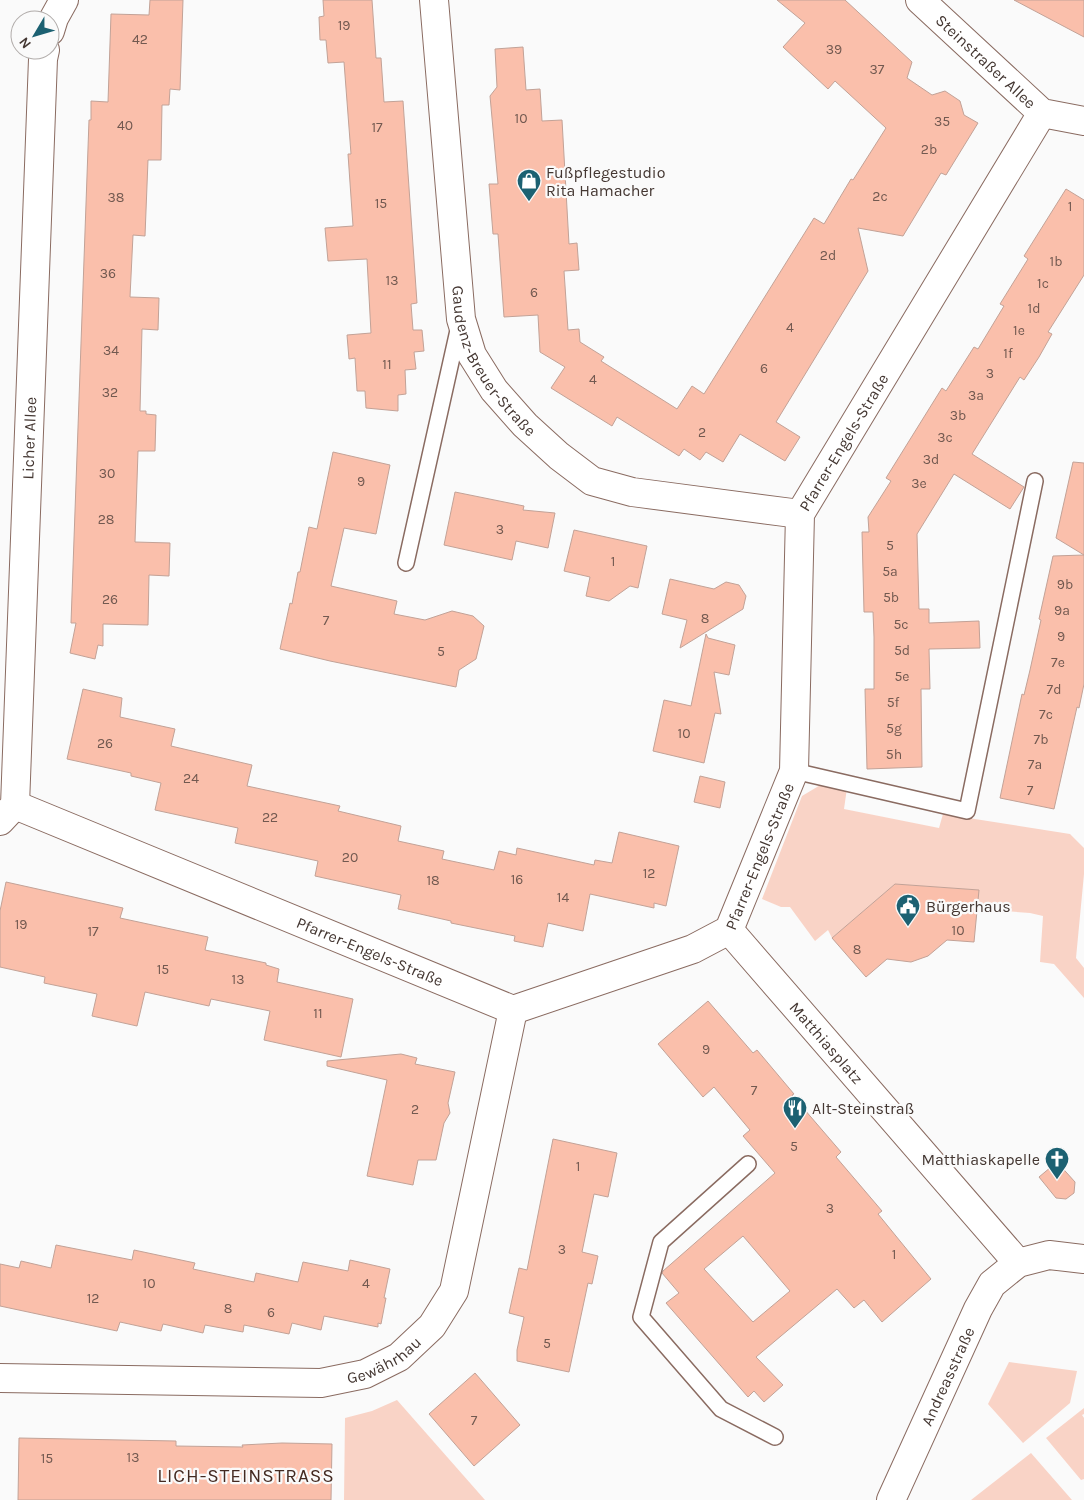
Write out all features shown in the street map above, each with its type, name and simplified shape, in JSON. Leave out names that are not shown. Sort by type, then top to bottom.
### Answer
[{"type":"street","name":"Gaudenz-Breuer-Straße","points":[[434,0],[461,319],[472,355],[494,390],[525,425],[559,456],[592,481],[632,492],[800,514]]},
{"type":"street","name":"Steinstraßer Allee","points":[[920,0],[1042,113],[1084,121]]},
{"type":"street","name":"Licher Allee","points":[[8,813],[43,60]]},
{"type":"street","name":"Pfarrer-Engels-Straße","points":[[8,813],[513,1010],[693,949],[729,930],[794,771],[800,514],[1042,113]]},
{"type":"street","name":"Matthiasplatz","points":[[729,930],[1018,1263]]},
{"type":"street","name":"Gewährhau","points":[[0,1378],[321,1383],[366,1374],[399,1357],[432,1326],[454,1291],[513,1010]]},
{"type":"street","points":[[1018,1263],[1049,1256],[1084,1259]]},
{"type":"street","name":"Andreasstraße","points":[[890,1500],[978,1309],[992,1284],[1018,1263]]},
{"type":"lane","points":[[406,563],[461,319]]},
{"type":"lane","points":[[794,771],[967,811],[1035,481]]},
{"type":"lane","points":[[748,1164],[661,1242],[641,1317],[721,1409],[775,1436]]},
{"type":"shaded area","points":[[822,784],[847,788],[844,809],[939,828],[943,814],[1070,834],[1084,848],[1084,874],[1076,958],[1084,968],[1084,998],[1054,964],[1040,962],[1043,916],[1030,913],[977,909],[978,890],[895,884],[832,938],[828,930],[815,941],[790,907],[781,907],[762,899],[802,796]]},
{"type":"shaded area","points":[[1009,1362],[1077,1371],[1070,1403],[1023,1443],[988,1404]]},
{"type":"shaded area","points":[[397,1400],[485,1500],[344,1500],[345,1418],[372,1411]]},
{"type":"shaded area","points":[[1084,1408],[1084,1414],[1082,1415],[1084,1418],[1084,1479],[1081,1480],[1046,1438]]},
{"type":"shaded area","points":[[1031,1453],[1072,1500],[971,1500]]},
{"type":"building","points":[[150,0],[183,0],[180,90],[170,89],[169,105],[162,105],[161,160],[148,160],[145,236],[133,235],[130,297],[159,298],[158,330],[142,329],[140,411],[156,415],[155,451],[138,451],[135,542],[170,543],[169,576],[149,575],[148,625],[103,624],[103,646],[98,645],[95,659],[70,653],[76,623],[71,623],[89,120],[91,120],[91,101],[108,102],[111,14],[149,15]]},
{"type":"building","points":[[323,0],[372,0],[376,58],[381,58],[384,102],[403,101],[417,303],[411,304],[413,330],[422,330],[424,351],[414,352],[416,369],[405,370],[406,394],[398,395],[398,411],[366,408],[365,391],[357,391],[355,358],[349,359],[347,335],[371,333],[367,259],[328,261],[325,228],[353,226],[348,154],[351,154],[344,62],[328,63],[326,40],[320,40],[319,17],[324,16]]},
{"type":"building","points":[[777,0],[845,0],[912,62],[907,78],[932,95],[945,91],[960,101],[964,115],[978,123],[946,175],[941,173],[903,236],[858,228],[868,271],[776,422],[800,437],[785,461],[740,434],[723,462],[706,452],[700,460],[684,449],[679,456],[617,417],[612,426],[551,388],[565,367],[540,352],[538,315],[504,317],[498,234],[493,234],[489,184],[498,184],[490,96],[497,87],[495,49],[523,47],[526,90],[540,89],[542,121],[562,120],[569,244],[577,243],[579,270],[564,271],[568,330],[579,329],[580,342],[604,357],[601,361],[677,409],[692,386],[704,394],[814,218],[824,224],[851,179],[853,180],[886,128],[835,81],[828,89],[783,47],[805,23]]},
{"type":"building","points":[[1014,0],[1084,0],[1084,37]]},
{"type":"building","points":[[1066,189],[1084,200],[1084,275],[1048,332],[1052,334],[1039,357],[1024,380],[1020,377],[972,454],[1024,487],[1010,509],[954,474],[917,534],[919,609],[929,609],[929,623],[979,621],[980,648],[929,649],[930,689],[921,689],[922,767],[867,769],[865,689],[874,689],[874,637],[873,612],[864,612],[862,532],[869,532],[868,517],[891,481],[886,478],[942,388],[946,391],[974,347],[978,349],[1004,306],[1000,304],[1028,259],[1024,256]]},
{"type":"building","points":[[333,452],[390,465],[376,534],[344,528],[331,586],[397,601],[394,614],[425,620],[452,611],[473,616],[484,626],[476,659],[459,670],[456,687],[280,649],[298,572],[300,572],[309,527],[317,529]]},
{"type":"building","points":[[1073,462],[1084,463],[1084,555],[1056,538]]},
{"type":"building","points":[[455,492],[524,506],[523,510],[555,513],[548,548],[516,541],[512,560],[444,545]]},
{"type":"building","points":[[574,530],[647,546],[638,588],[630,586],[609,601],[586,596],[590,577],[564,571]]},
{"type":"building","points":[[1084,555],[1084,684],[1054,809],[1000,798],[1022,694],[1024,695],[1041,620],[1039,619],[1053,556]]},
{"type":"building","points":[[670,579],[714,589],[726,582],[739,585],[746,596],[743,609],[680,648],[687,620],[662,614]]},
{"type":"building","points":[[706,634],[708,638],[735,645],[729,675],[714,672],[721,714],[715,713],[704,763],[653,751],[664,700],[691,706]]},
{"type":"building","points":[[83,689],[122,698],[120,717],[175,729],[171,746],[252,765],[247,786],[340,806],[338,811],[401,826],[398,841],[444,851],[442,859],[494,870],[499,851],[516,855],[517,848],[594,865],[595,860],[612,863],[619,832],[679,846],[666,906],[654,903],[654,908],[590,894],[583,931],[548,923],[543,947],[514,941],[515,936],[451,923],[451,921],[398,909],[401,895],[315,876],[318,861],[235,843],[238,828],[155,810],[161,783],[131,776],[131,773],[67,759]]},
{"type":"building","points":[[700,776],[725,782],[720,808],[694,802]]},
{"type":"building","points":[[6,882],[123,908],[120,918],[208,937],[205,950],[266,963],[266,965],[279,969],[277,982],[353,999],[341,1057],[264,1040],[270,1011],[211,999],[209,1006],[145,992],[137,1026],[92,1016],[97,994],[44,983],[45,977],[0,967],[0,911]]},
{"type":"building","points":[[895,884],[979,890],[974,942],[947,940],[928,956],[911,962],[887,959],[866,977],[832,938]]},
{"type":"building","points":[[708,1001],[753,1053],[757,1050],[794,1094],[792,1095],[841,1152],[836,1157],[882,1211],[878,1214],[931,1279],[882,1322],[864,1300],[854,1308],[837,1289],[756,1357],[783,1385],[764,1402],[754,1391],[748,1397],[666,1303],[679,1293],[662,1273],[775,1173],[743,1136],[750,1130],[714,1087],[703,1097],[658,1044]],"holes":[[[743,1236],[790,1291],[753,1322],[704,1269]]]},
{"type":"building","points":[[401,1054],[417,1058],[415,1064],[455,1072],[448,1103],[450,1113],[444,1123],[436,1160],[418,1160],[413,1185],[367,1176],[387,1080],[327,1066],[327,1061]]},
{"type":"building","points":[[553,1139],[617,1153],[608,1197],[594,1194],[582,1252],[598,1256],[592,1284],[588,1283],[569,1372],[517,1361],[517,1350],[524,1317],[509,1313],[519,1268],[527,1270]]},
{"type":"building","name":"Matthiaskapelle","points":[[1057,1162],[1075,1182],[1074,1193],[1066,1199],[1056,1198],[1039,1177]]},
{"type":"building","points":[[56,1245],[132,1260],[134,1250],[195,1263],[193,1269],[254,1282],[256,1273],[298,1282],[303,1262],[348,1271],[350,1260],[390,1269],[381,1324],[378,1323],[378,1327],[324,1316],[321,1330],[292,1323],[289,1334],[244,1325],[243,1332],[205,1325],[203,1333],[163,1324],[161,1331],[120,1322],[117,1331],[0,1306],[0,1264],[19,1268],[21,1261],[51,1268]]},
{"type":"building","points":[[475,1373],[520,1425],[474,1466],[429,1414]]},
{"type":"building","points":[[19,1438],[176,1441],[176,1446],[243,1447],[242,1445],[282,1443],[332,1444],[331,1500],[18,1500]]},
{"type":"place","name":"Fußpflegestudio Rita Hamacher","points":[[529,202]]},
{"type":"place","name":"Bürgerhaus","points":[[908,927]]},
{"type":"place","name":"Alt-Steinstraß","points":[[795,1129]]},
{"type":"place","name":"Matthiaskapelle","points":[[1057,1180]]},
{"type":"district","name":"LICH-STEINSTRASS","points":[[246,1476]]}]
